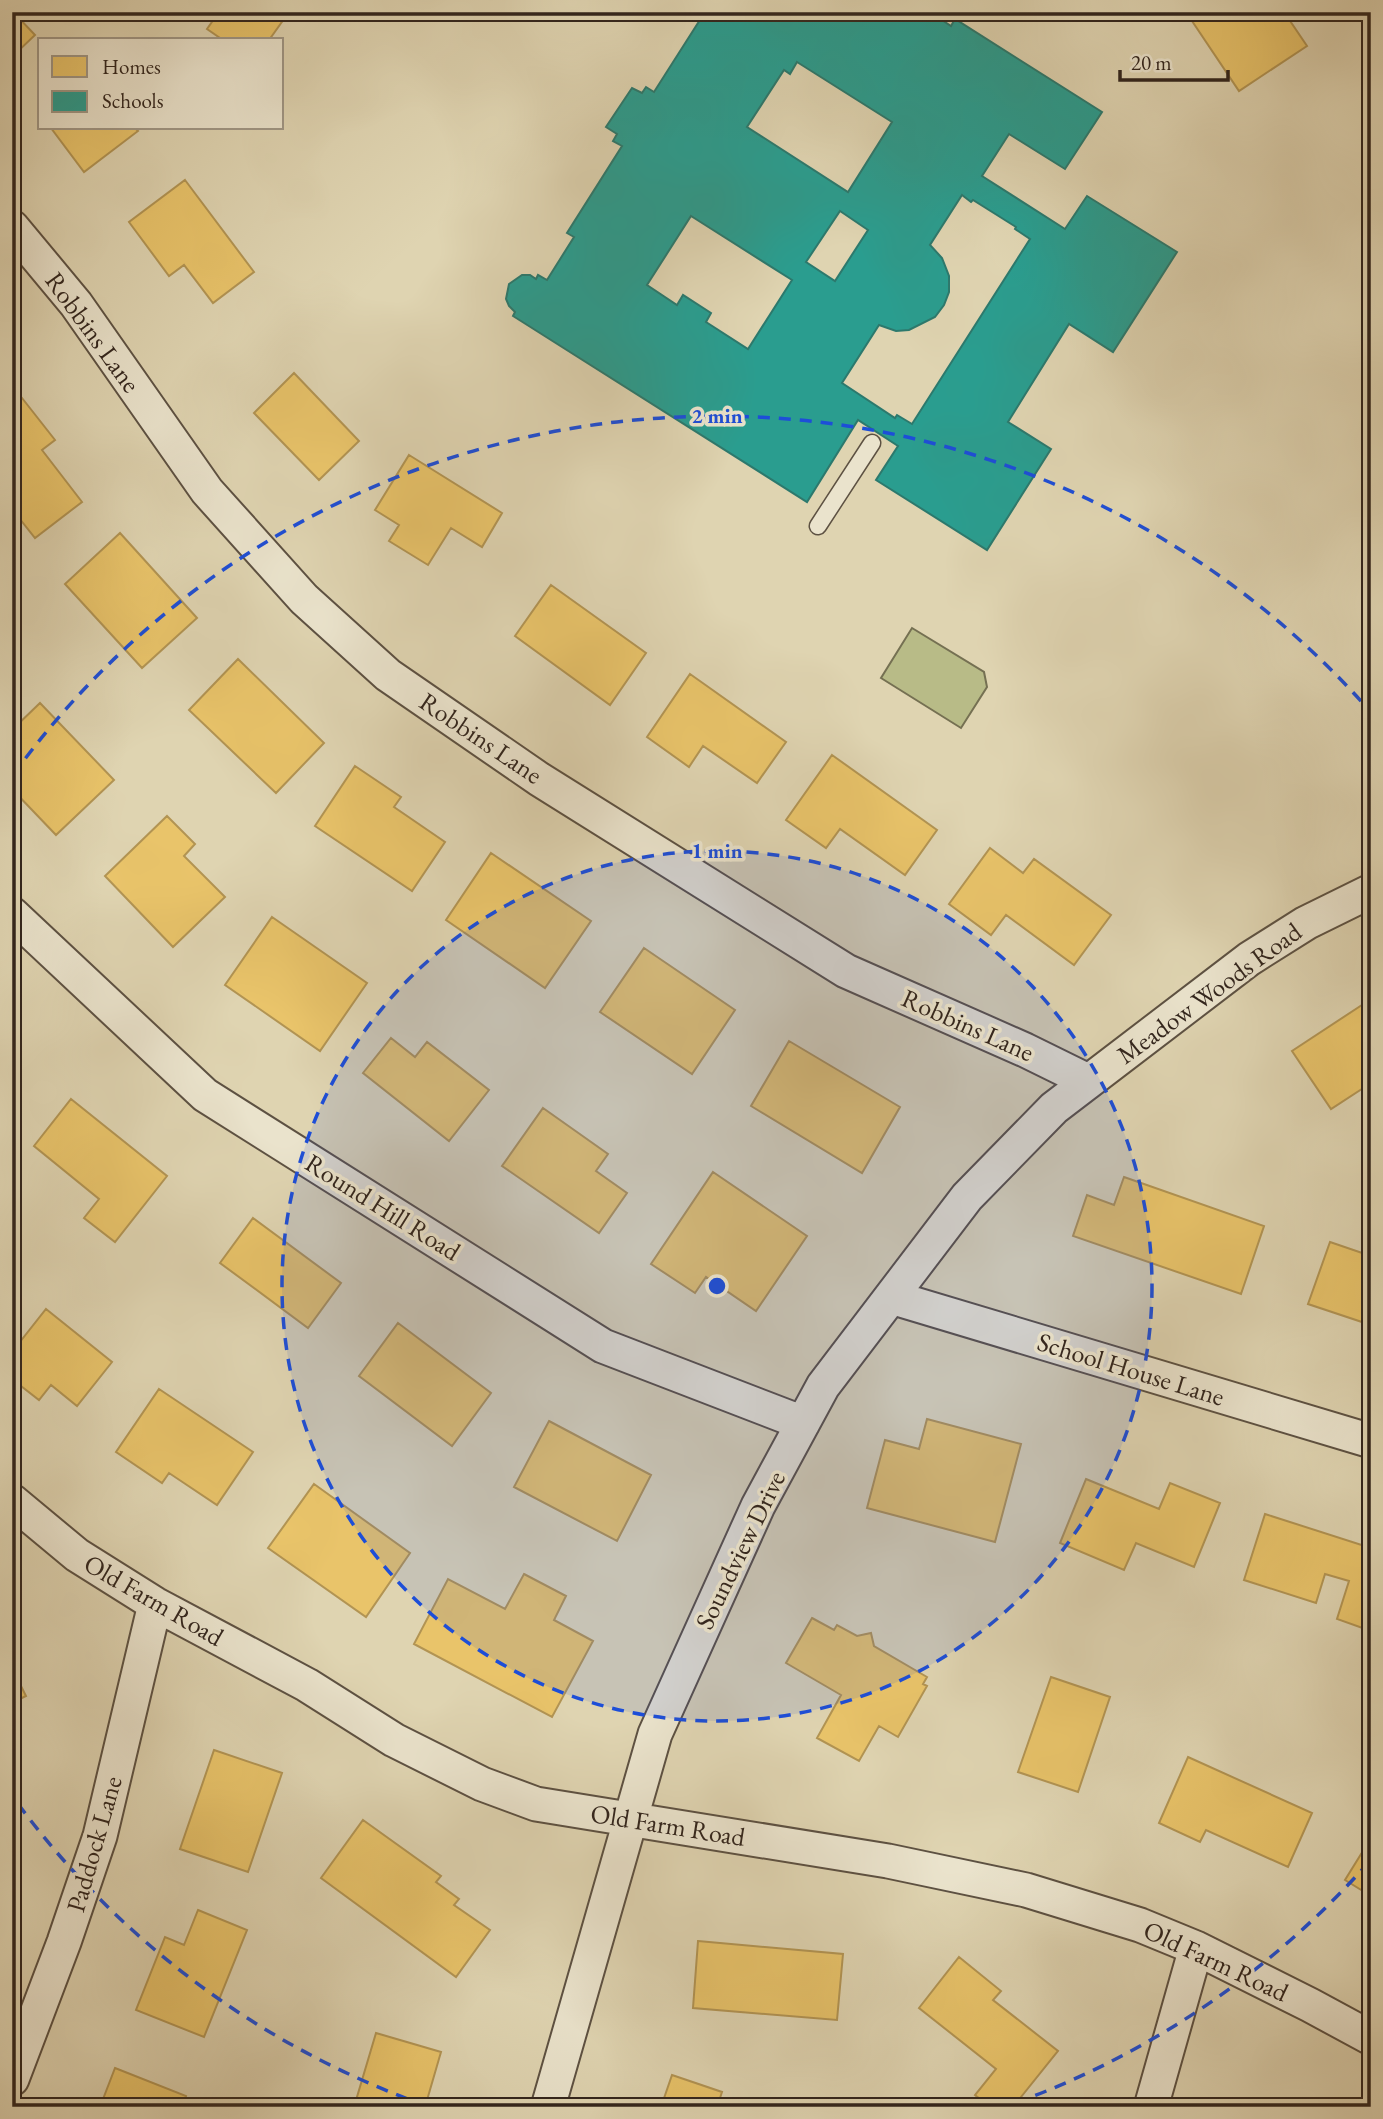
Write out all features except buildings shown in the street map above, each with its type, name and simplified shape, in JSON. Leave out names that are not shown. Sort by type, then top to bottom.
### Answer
[{"type":"street","name":"Robbins Lane","points":[[12,227],[76,304],[207,491],[304,599],[388,675],[539,779],[846,971],[1026,1050],[1088,1081]]},
{"type":"street","name":"Meadow Woods Road","points":[[1088,1081],[1249,959],[1306,923],[1371,891]]},
{"type":"street","name":"Round Hill Road","points":[[12,914],[205,1094],[603,1346],[803,1423]]},
{"type":"street","name":"Soundview Drive","points":[[548,2107],[655,1734],[758,1506],[823,1386],[967,1197],[1054,1108],[1088,1081]]},
{"type":"street","name":"School House Lane","points":[[891,1297],[1371,1441]]},
{"type":"street","name":"Old Farm Road","points":[[12,1501],[77,1555],[155,1604],[307,1685],[394,1740],[482,1784],[536,1804],[888,1861],[1026,1890],[1140,1925],[1196,1948],[1371,2038]]},
{"type":"street","name":"Paddock Lane","points":[[12,2079],[64,1942],[100,1836],[155,1604]]},
{"type":"street","points":[[1151,2107],[1196,1948]]},
{"type":"lane","points":[[818,526],[872,443]]},
{"type":"green space","points":[[912,628],[984,672],[987,687],[961,728],[881,678]]}]
